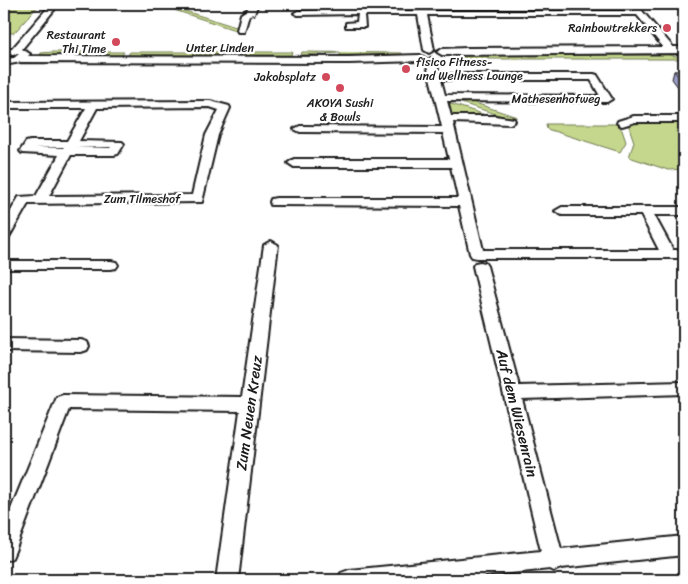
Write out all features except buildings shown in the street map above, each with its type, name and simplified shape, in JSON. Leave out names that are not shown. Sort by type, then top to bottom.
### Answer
[{"type":"street","points":[[20,54],[55,4]]},
{"type":"street","points":[[243,4],[240,11],[245,14]]},
{"type":"street","points":[[245,14],[251,12],[254,4]]},
{"type":"street","points":[[447,4],[445,7],[447,13]]},
{"type":"street","points":[[541,4],[542,6],[540,7],[544,13]]},
{"type":"street","points":[[635,4],[638,13],[670,50]]},
{"type":"street","points":[[336,13],[352,8],[374,13],[422,14],[638,13]]},
{"type":"street","points":[[298,14],[336,13],[361,16],[374,13]]},
{"type":"street","points":[[241,30],[245,14]]},
{"type":"street","points":[[422,14],[477,254],[684,254]]},
{"type":"street","points":[[361,16],[362,25]]},
{"type":"street","points":[[349,25],[373,25]]},
{"type":"street","name":"Unter Linden","points":[[4,60],[20,54],[375,60],[467,50],[684,50]]},
{"type":"street","name":"Unter Linden","points":[[430,55],[684,60]]},
{"type":"street","name":"Mathesenhofweg","points":[[436,77],[594,77],[607,99],[441,98]]},
{"type":"street","name":"Zum Tilmeshof","points":[[4,105],[210,104],[225,108],[212,135],[197,199],[24,200],[4,234]]},
{"type":"street","points":[[40,200],[93,105]]},
{"type":"street","name":"Mathesenhofweg","points":[[300,129],[448,124],[495,119],[510,121]]},
{"type":"street","points":[[622,122],[634,119],[684,119]]},
{"type":"street","points":[[294,163],[456,163]]},
{"type":"street","points":[[276,202],[465,202]]},
{"type":"street","points":[[562,211],[684,211]]},
{"type":"street","points":[[645,211],[668,254]]},
{"type":"street","name":"Zum Neuen Kreuz","points":[[227,580],[271,245]]},
{"type":"street","points":[[4,266],[111,265]]},
{"type":"street","name":"Auf dem Wiesenrain","points":[[480,266],[554,561]]},
{"type":"street","points":[[4,345],[81,346]]},
{"type":"street","points":[[512,393],[684,388]]},
{"type":"street","points":[[4,551],[63,402],[249,404]]},
{"type":"street","points":[[349,580],[554,561],[684,546]]},
{"type":"green space","points":[[4,4],[40,4],[14,33],[4,33]]},
{"type":"green space","points":[[156,4],[163,4],[239,28],[238,31]]},
{"type":"green space","points":[[124,52],[122,55],[40,55],[41,53]]},
{"type":"green space","points":[[130,52],[292,52],[291,55],[128,55]]},
{"type":"green space","points":[[302,52],[402,53],[402,55],[340,55],[340,53],[301,55]]},
{"type":"green space","points":[[668,55],[683,57],[682,55],[684,55],[684,59],[459,58],[459,56]]},
{"type":"green space","points":[[455,101],[469,101],[517,117],[505,117]]},
{"type":"green space","points":[[448,103],[492,117],[457,117],[451,115]]},
{"type":"green space","points":[[684,122],[684,169],[668,170],[629,157],[634,142],[628,124]]},
{"type":"green space","points":[[546,124],[617,124],[622,130],[626,142],[620,152],[547,129]]},
{"type":"place","name":"Rainbowtrekkers","points":[[667,28]]},
{"type":"place","name":"Restaurant Thi Time","points":[[116,42]]},
{"type":"place","name":"fisico Fitness- und Wellness Lounge","points":[[406,69]]},
{"type":"place","name":"Jakobsplatz","points":[[326,77]]},
{"type":"place","name":"AKOYA Sushi & Bowls","points":[[340,88]]}]
